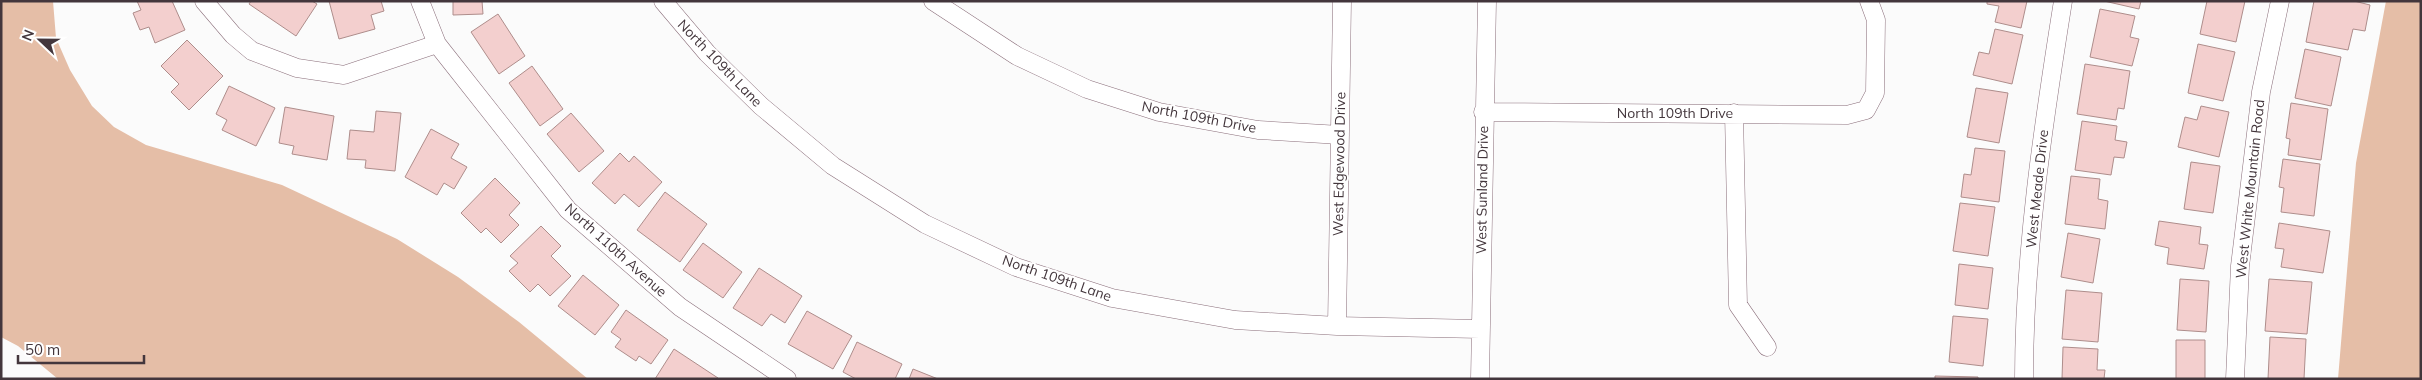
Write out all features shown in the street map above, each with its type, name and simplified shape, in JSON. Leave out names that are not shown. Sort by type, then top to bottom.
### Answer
[{"type":"street","points":[[204,1],[233,35],[252,51],[296,68],[344,75],[437,44]]},
{"type":"street","name":"North 110th Avenue","points":[[420,1],[437,44],[568,210],[680,307],[787,379]]},
{"type":"street","name":"North 109th Lane","points":[[663,1],[707,53],[734,80],[761,106],[833,166],[925,224],[1016,267],[1112,298],[1235,320],[1337,326],[1480,329]]},
{"type":"street","name":"North 109th Drive","points":[[934,1],[1017,56],[1087,89],[1159,112],[1240,127],[1258,130],[1340,135]]},
{"type":"street","name":"West Edgewood Drive","points":[[1337,326],[1342,1]]},
{"type":"street","name":"West Sunland Drive","points":[[1480,379],[1486,1]]},
{"type":"street","name":"North 109th Drive","points":[[1483,112],[1734,113],[1847,116],[1866,110],[1875,93],[1876,20],[1869,1]]},
{"type":"street","name":"West Meade Drive","points":[[2024,379],[2024,328],[2041,141],[2063,1]]},
{"type":"street","name":"West White Mountain Road","points":[[2235,379],[2242,246],[2261,92],[2280,1]]},
{"type":"street","points":[[1734,113],[1738,305],[1767,347]]},
{"type":"shaded area","points":[[1,1],[53,1],[56,38],[70,70],[92,106],[114,127],[146,145],[282,185],[397,239],[458,277],[519,322],[588,379],[58,379],[18,346],[1,337]]},
{"type":"shaded area","points":[[2386,1],[2421,1],[2421,379],[2338,379],[2356,163]]},
{"type":"building","points":[[137,1],[172,1],[185,30],[155,43],[149,27],[140,30],[133,13],[141,10]]},
{"type":"building","points":[[251,1],[312,1],[317,4],[296,36],[249,4]]},
{"type":"building","points":[[329,1],[381,1],[384,11],[371,15],[375,29],[339,39]]},
{"type":"building","points":[[453,1],[482,1],[483,14],[453,15]]},
{"type":"building","points":[[1987,1],[2027,1],[2021,28],[1995,22],[1999,6],[1987,4]]},
{"type":"building","points":[[2104,1],[2141,1],[2139,9]]},
{"type":"building","points":[[2207,1],[2245,1],[2236,42],[2200,34]]},
{"type":"building","points":[[2314,1],[2354,1],[2370,5],[2365,31],[2353,29],[2348,50],[2306,42]]},
{"type":"building","points":[[2100,9],[2135,16],[2130,37],[2139,39],[2132,66],[2090,57]]},
{"type":"building","points":[[498,14],[525,56],[499,74],[471,32]]},
{"type":"building","points":[[1995,29],[2023,35],[2012,84],[1973,75],[1979,52],[1989,54]]},
{"type":"building","points":[[187,40],[223,76],[189,110],[171,92],[179,84],[161,66]]},
{"type":"building","points":[[2198,44],[2235,52],[2223,101],[2188,93]]},
{"type":"building","points":[[2305,49],[2341,57],[2331,106],[2295,98]]},
{"type":"building","points":[[2085,64],[2130,71],[2124,109],[2118,108],[2116,120],[2077,114]]},
{"type":"building","points":[[532,66],[563,109],[540,126],[509,83]]},
{"type":"building","points":[[229,86],[275,108],[256,146],[222,130],[227,120],[216,114]]},
{"type":"building","points":[[1976,88],[2008,93],[1999,143],[1967,137]]},
{"type":"building","points":[[2291,103],[2328,109],[2321,160],[2288,155],[2290,139],[2286,138]]},
{"type":"building","points":[[2201,106],[2229,112],[2219,157],[2178,147],[2185,117],[2197,120]]},
{"type":"building","points":[[285,107],[334,116],[327,160],[292,154],[294,146],[279,143]]},
{"type":"building","points":[[376,111],[401,113],[395,171],[365,168],[366,160],[347,159],[350,130],[374,132]]},
{"type":"building","points":[[571,113],[604,151],[579,172],[547,134]]},
{"type":"building","points":[[2082,121],[2117,126],[2115,140],[2127,142],[2124,158],[2114,157],[2111,175],[2075,170]]},
{"type":"building","points":[[431,129],[459,144],[451,158],[467,167],[454,189],[444,183],[437,195],[405,177]]},
{"type":"building","points":[[1975,148],[2005,151],[1999,202],[1961,197],[1964,174],[1971,175]]},
{"type":"building","points":[[620,153],[629,162],[634,156],[662,182],[639,207],[624,194],[615,204],[592,183]]},
{"type":"building","points":[[2283,159],[2320,164],[2314,216],[2281,212],[2284,188],[2279,187]]},
{"type":"building","points":[[2191,162],[2220,166],[2213,213],[2184,209]]},
{"type":"building","points":[[2071,176],[2100,179],[2098,199],[2108,201],[2105,229],[2065,224]]},
{"type":"building","points":[[495,178],[520,203],[509,215],[519,225],[501,243],[486,228],[481,233],[461,213]]},
{"type":"building","points":[[665,192],[707,224],[680,262],[637,230]]},
{"type":"building","points":[[1960,203],[1995,207],[1988,256],[1953,251]]},
{"type":"building","points":[[2159,221],[2201,227],[2199,244],[2208,245],[2204,269],[2167,264],[2169,248],[2155,245]]},
{"type":"building","points":[[2279,223],[2330,231],[2323,273],[2281,267],[2284,249],[2275,248]]},
{"type":"building","points":[[541,226],[561,246],[551,256],[571,276],[550,296],[538,284],[530,292],[509,271],[518,263],[510,256]]},
{"type":"building","points":[[2068,233],[2100,239],[2093,283],[2061,277]]},
{"type":"building","points":[[703,243],[742,272],[723,298],[683,270]]},
{"type":"building","points":[[1959,264],[1993,268],[1988,309],[1955,305]]},
{"type":"building","points":[[759,268],[802,296],[785,323],[771,314],[762,326],[733,308]]},
{"type":"building","points":[[583,275],[619,305],[595,335],[558,306]]},
{"type":"building","points":[[2180,279],[2209,281],[2206,332],[2177,330]]},
{"type":"building","points":[[2269,279],[2312,282],[2307,334],[2265,331]]},
{"type":"building","points":[[2066,290],[2102,293],[2098,342],[2062,339]]},
{"type":"building","points":[[626,310],[668,340],[651,364],[639,356],[636,361],[615,347],[621,339],[611,332]]},
{"type":"building","points":[[807,311],[852,336],[833,369],[788,344]]},
{"type":"building","points":[[1953,316],[1988,319],[1983,366],[1949,362]]},
{"type":"building","points":[[2270,337],[2306,339],[2304,379],[2268,379]]},
{"type":"building","points":[[2176,340],[2205,340],[2205,379],[2176,379]]},
{"type":"building","points":[[857,342],[902,364],[895,379],[856,379],[843,372]]},
{"type":"building","points":[[2063,347],[2098,349],[2097,370],[2105,370],[2104,379],[2062,379]]},
{"type":"building","points":[[674,349],[718,378],[718,379],[655,379]]},
{"type":"building","points":[[913,369],[938,379],[909,379]]},
{"type":"building","points":[[1935,376],[1978,377],[1978,379],[1935,379]]}]
